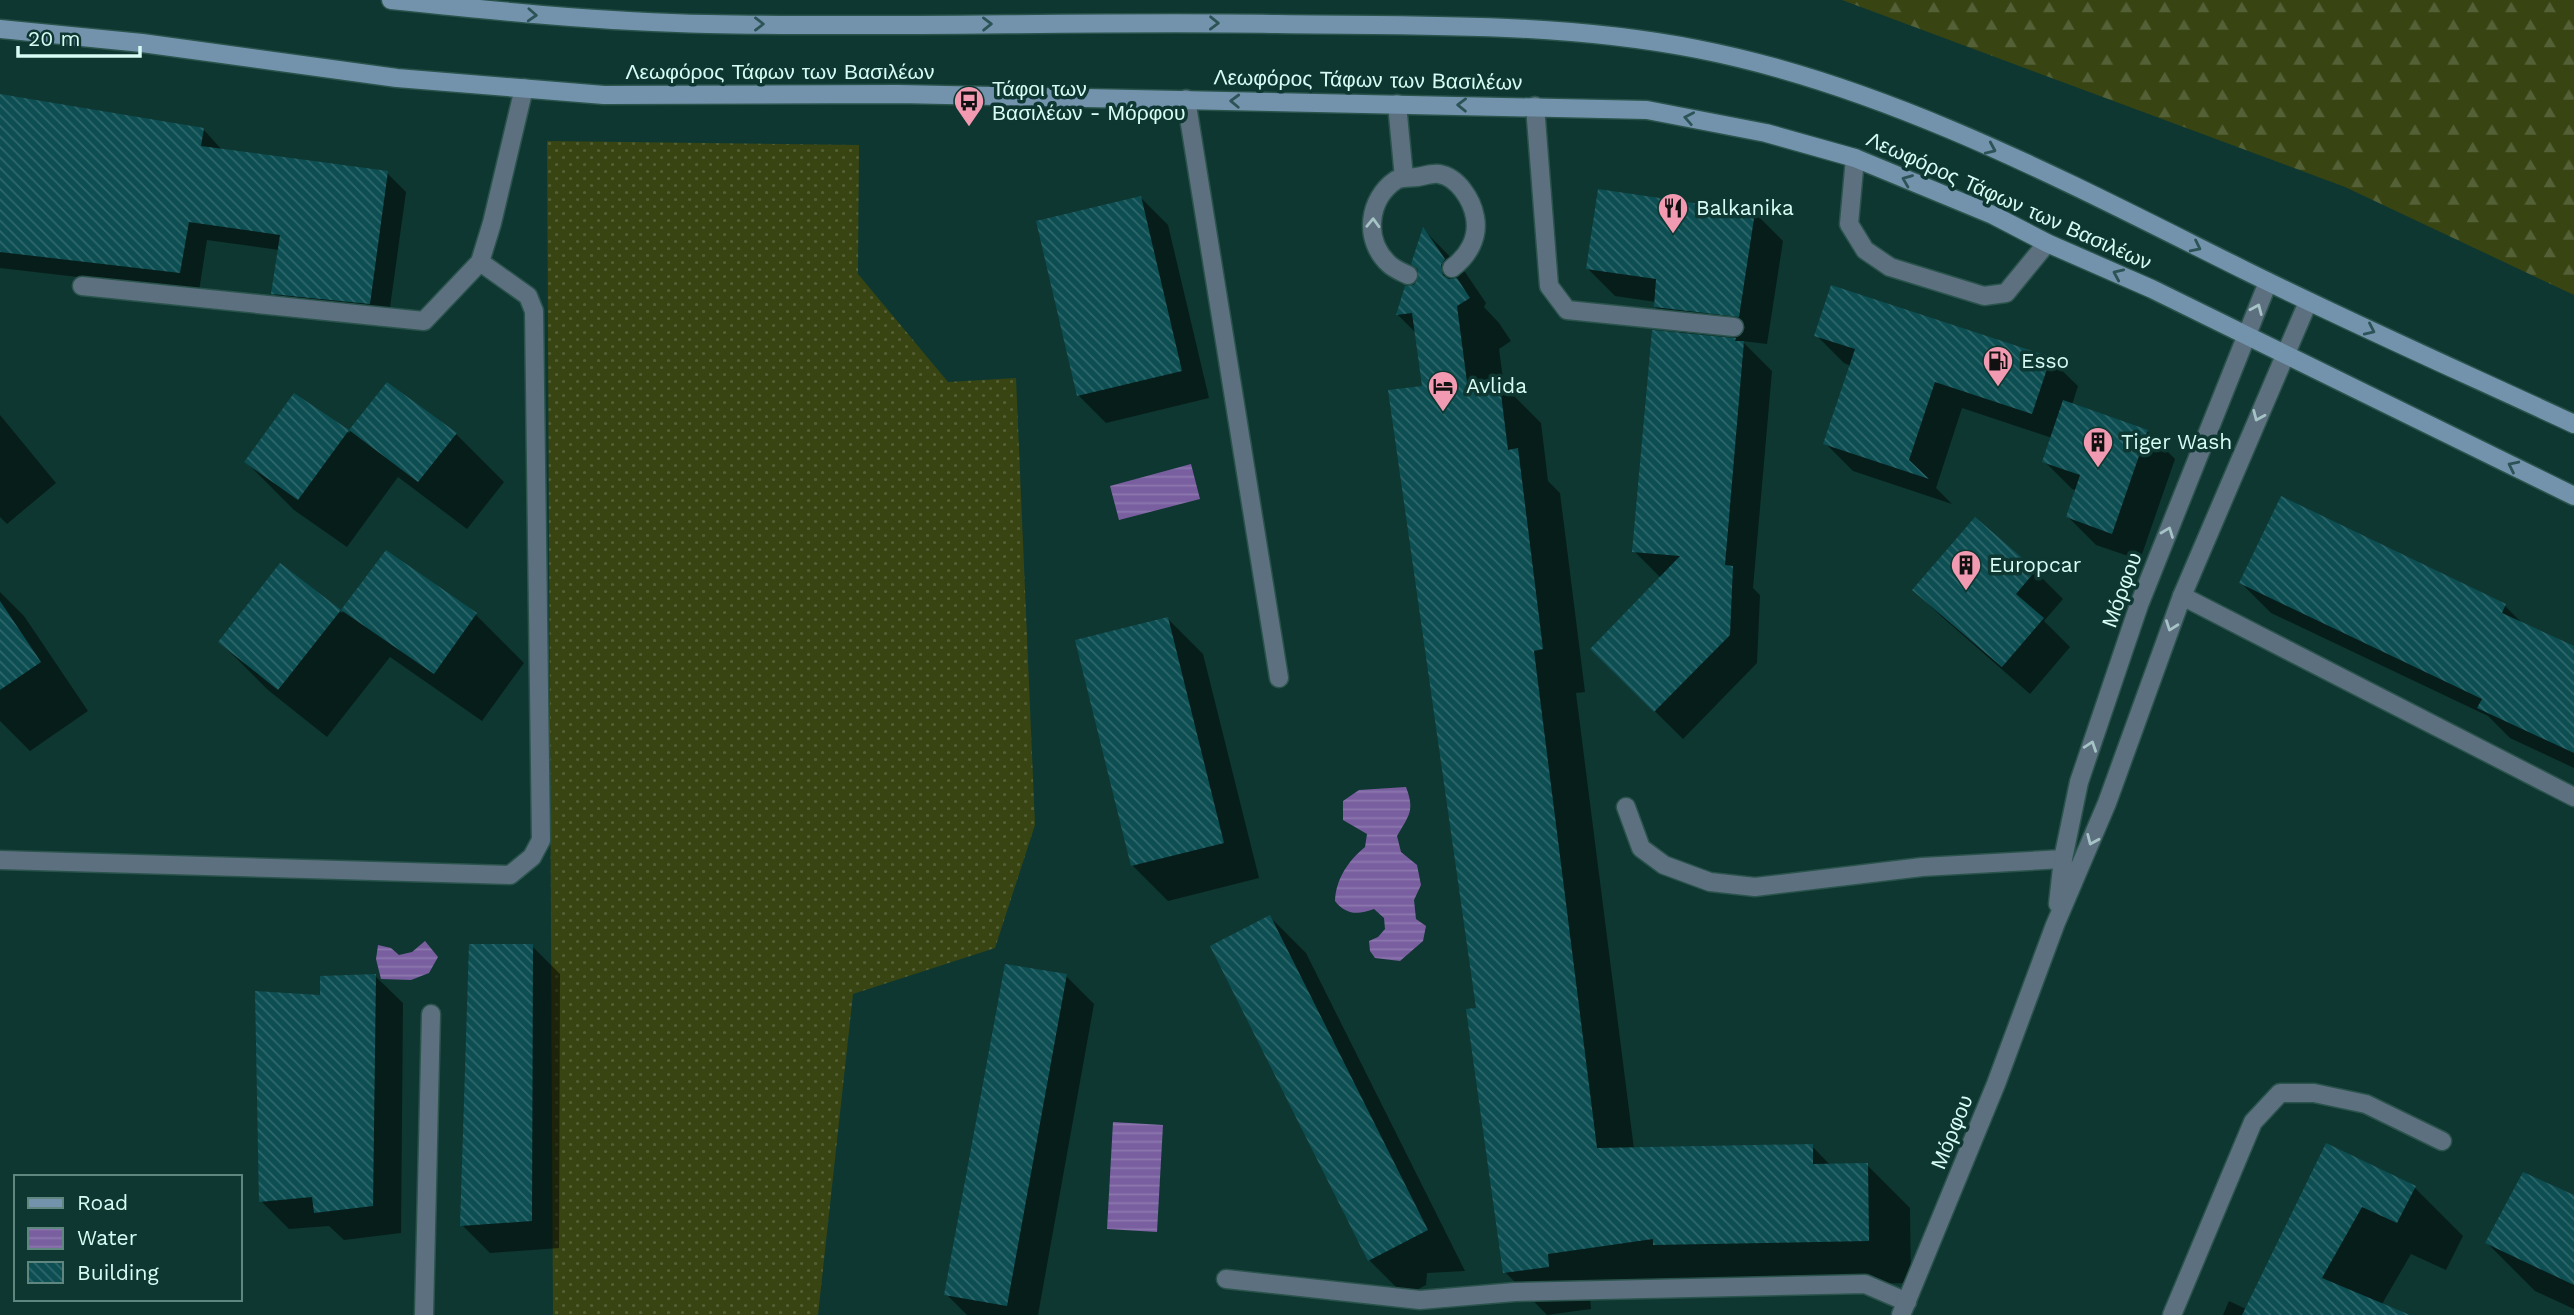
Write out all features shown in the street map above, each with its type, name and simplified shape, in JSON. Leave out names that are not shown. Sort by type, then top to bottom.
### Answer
[{"type":"main road","name":"Λεωφόρος Τάφων των Βασιλέων","points":[[391,0],[517,14],[705,24],[1182,22],[1557,30],[1694,48],[1788,69],[1883,103],[2095,196],[2308,302],[2574,424]]},
{"type":"main road","name":"Λεωφόρος Τάφων των Βασιλέων","points":[[0,29],[142,43],[397,78],[604,95],[898,94],[1647,110],[1766,133],[1856,158],[1993,215],[2047,243],[2152,289],[2574,496]]},
{"type":"street","points":[[82,286],[424,321],[480,262],[524,88]]},
{"type":"street","points":[[1186,99],[1279,678]]},
{"type":"street","points":[[1397,104],[1404,178]]},
{"type":"street","points":[[1535,106],[1549,286],[1567,310],[1734,327]]},
{"type":"street","points":[[1856,158],[1849,224],[1865,250],[1890,267],[1984,296],[2006,293],[2047,243]]},
{"type":"street","points":[[1408,275],[1390,265],[1377,248],[1371,229],[1374,208],[1384,191],[1400,177],[1440,174],[1458,184],[1471,200],[1476,220],[1474,240],[1464,259],[1452,268]]},
{"type":"street","points":[[0,860],[510,875],[532,857],[541,840],[534,311],[528,296],[480,262]]},
{"type":"street","name":"Μόρφου","points":[[2055,925],[2063,859],[2079,782],[2139,605],[2268,282]]},
{"type":"street","name":"Μόρφου","points":[[1904,1308],[1996,1084],[2055,925],[2108,803],[2182,596],[2308,302]]},
{"type":"street","points":[[2182,596],[2574,797]]},
{"type":"street","points":[[1626,807],[1640,848],[1664,865],[1710,882],[1755,887],[1923,867],[2063,859]]},
{"type":"street","points":[[424,1315],[431,1014]]},
{"type":"street","points":[[2172,1315],[2253,1122],[2280,1093],[2314,1093],[2366,1104],[2442,1141]]},
{"type":"street","points":[[1226,1279],[1420,1300],[1515,1292],[1866,1284],[1904,1308]]},
{"type":"green space","points":[[1842,0],[2574,0],[2574,295],[2345,187]]},
{"type":"green space","points":[[547,141],[859,145],[858,274],[948,382],[1016,378],[1035,825],[995,948],[853,994],[818,1315],[553,1315]]},
{"type":"water","points":[[1191,464],[1200,499],[1119,520],[1110,486]]},
{"type":"water","points":[[1406,787],[1410,808],[1397,836],[1401,852],[1417,865],[1421,885],[1414,900],[1416,919],[1426,926],[1423,941],[1400,961],[1375,958],[1370,951],[1369,941],[1378,937],[1385,929],[1384,918],[1374,909],[1358,913],[1348,911],[1335,901],[1340,878],[1348,864],[1365,847],[1367,834],[1343,820],[1343,801],[1359,790]]},
{"type":"water","points":[[425,941],[438,957],[429,973],[411,980],[381,979],[376,959],[378,945],[391,948],[399,955],[412,952]]},
{"type":"water","points":[[1113,1122],[1163,1125],[1157,1232],[1107,1229]]},
{"type":"building","points":[[0,94],[204,128],[201,146],[388,171],[370,304],[271,294],[280,235],[189,222],[180,273],[0,252]]},
{"type":"building","points":[[1598,189],[1755,212],[1739,317],[1654,307],[1656,279],[1586,269]]},
{"type":"building","points":[[1141,196],[1182,371],[1077,396],[1036,221]]},
{"type":"building","points":[[1423,227],[1445,259],[1441,265],[1443,275],[1449,279],[1457,278],[1470,298],[1457,306],[1467,382],[1499,378],[1508,450],[1518,448],[1543,649],[1534,651],[1597,1148],[1813,1144],[1813,1164],[1868,1163],[1869,1241],[1653,1245],[1653,1239],[1548,1254],[1549,1267],[1503,1273],[1466,1009],[1476,1008],[1388,390],[1422,386],[1412,313],[1396,315],[1405,286],[1414,285],[1418,279],[1418,269],[1411,264]]},
{"type":"building","name":"Esso","points":[[1831,285],[2051,357],[2032,414],[1935,382],[1909,460],[1929,479],[1823,444],[1855,349],[1814,336]]},
{"type":"building","points":[[1652,330],[1744,341],[1725,565],[1733,566],[1730,635],[1654,712],[1590,649],[1680,556],[1632,552]]},
{"type":"building","points":[[387,382],[457,433],[418,482],[349,430]]},
{"type":"building","points":[[294,393],[349,430],[298,500],[244,462]]},
{"type":"building","name":"Tiger Wash","points":[[2063,400],[2148,430],[2112,534],[2066,517],[2080,475],[2042,462]]},
{"type":"building","points":[[2281,496],[2506,604],[2502,613],[2574,646],[2574,753],[2477,708],[2482,699],[2239,583]]},
{"type":"building","name":"Europcar","points":[[1975,517],[2036,570],[2016,594],[2044,618],[2002,667],[1912,590]]},
{"type":"building","points":[[386,550],[477,613],[434,674],[341,610]]},
{"type":"building","points":[[280,563],[341,610],[278,690],[218,642]]},
{"type":"building","points":[[0,601],[41,662],[0,690]]},
{"type":"building","points":[[1168,617],[1224,843],[1131,866],[1075,640]]},
{"type":"building","points":[[1270,915],[1428,1230],[1368,1261],[1210,946]]},
{"type":"building","points":[[469,944],[533,944],[532,1221],[460,1226]]},
{"type":"building","points":[[1005,964],[1067,974],[1007,1306],[944,1295]]},
{"type":"building","points":[[376,974],[373,1206],[314,1213],[312,1197],[259,1202],[255,991],[320,995],[320,976]]},
{"type":"building","points":[[2326,1143],[2416,1186],[2397,1223],[2362,1207],[2322,1278],[2410,1315],[2242,1315]]},
{"type":"building","points":[[2523,1172],[2574,1195],[2574,1285],[2485,1243]]},
{"type":"place","name":"Τάφοι των Βασιλέων - Μόρφου","points":[[969,128]]},
{"type":"place","name":"Balkanika","points":[[1673,235]]},
{"type":"place","name":"Esso","points":[[1998,388]]},
{"type":"place","name":"Avlida","points":[[1443,413]]},
{"type":"place","name":"Tiger Wash","points":[[2098,469]]},
{"type":"place","name":"Europcar","points":[[1966,592]]}]
